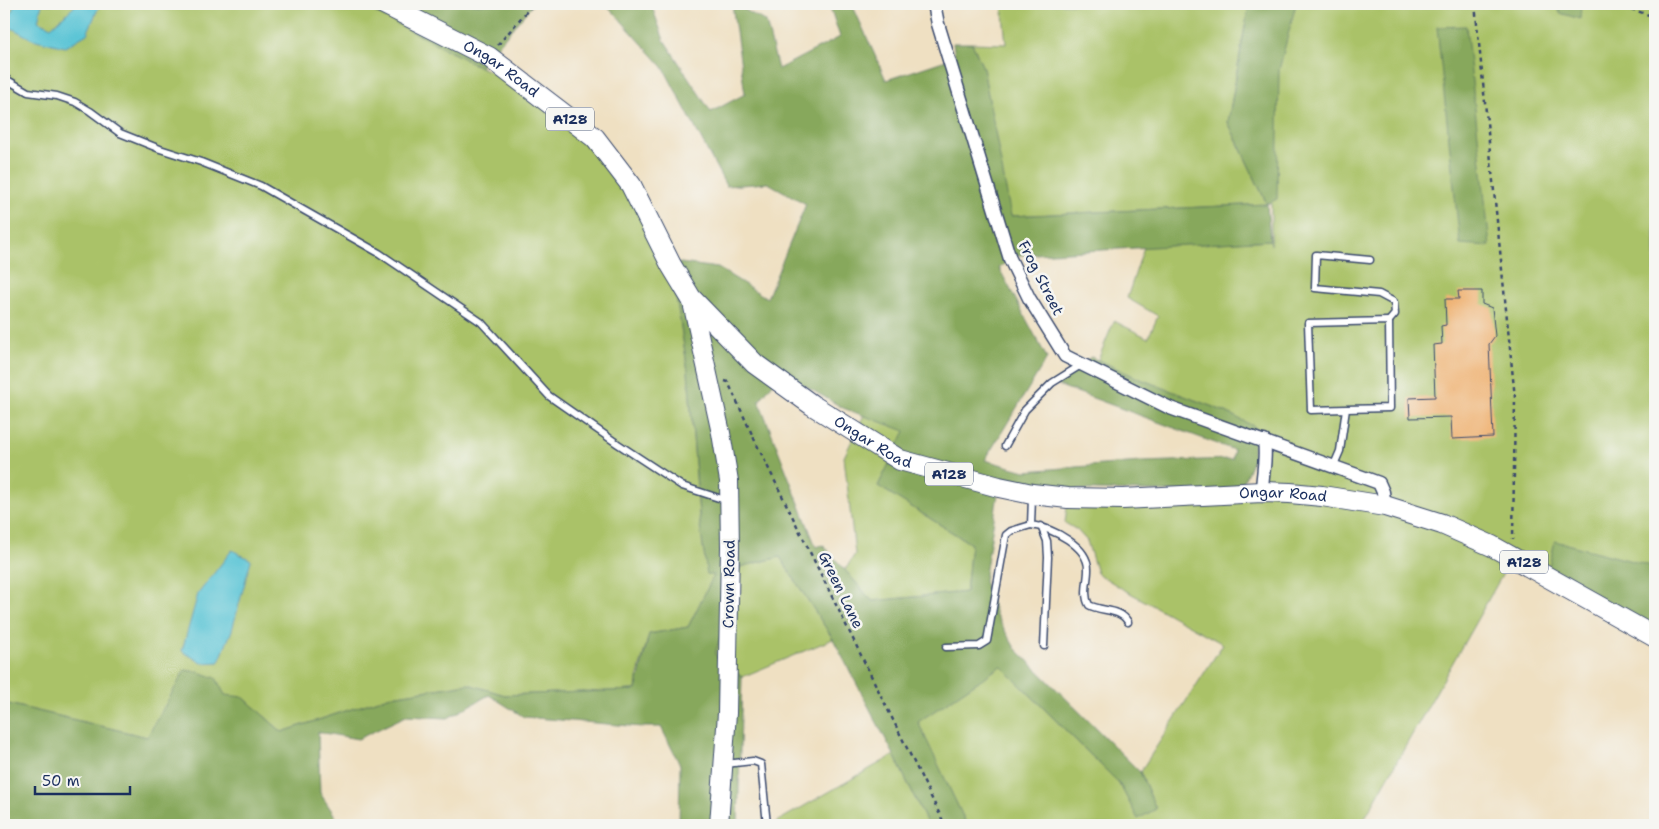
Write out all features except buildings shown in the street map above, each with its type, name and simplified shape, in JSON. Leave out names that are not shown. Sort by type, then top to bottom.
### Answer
[{"type":"main road","name":"Ongar Road","points":[[384,4],[489,57],[595,138],[631,185],[671,264],[691,298],[726,335],[755,364],[776,380],[900,460],[999,488],[1068,498],[1123,499],[1262,492],[1322,496],[1384,506],[1442,524],[1513,556],[1655,637]]},
{"type":"street","name":"Frog Street","points":[[934,4],[938,24],[1010,259],[1029,298],[1065,356],[1170,408],[1334,465],[1379,483],[1383,492],[1384,506]]},
{"type":"street","name":"Crown Road","points":[[691,298],[721,433],[729,481],[730,546],[727,704],[719,825]]},
{"type":"street","points":[[701,346],[726,335]]},
{"type":"street","points":[[1262,492],[1264,442]]},
{"type":"lane","points":[[4,78],[28,92],[57,96],[75,102],[120,133],[261,186],[380,253],[481,322],[549,396],[682,486],[729,501]]},
{"type":"lane","points":[[1370,260],[1316,255],[1315,288],[1379,294],[1394,302],[1396,314],[1389,321],[1308,323],[1311,410],[1390,408],[1389,321]]},
{"type":"lane","points":[[1005,446],[1025,410],[1052,383],[1082,364]]},
{"type":"lane","points":[[1334,465],[1340,451],[1346,409]]},
{"type":"lane","points":[[1031,525],[1032,494]]},
{"type":"lane","points":[[946,647],[979,646],[987,641],[1006,535],[1011,531],[1031,525],[1041,526],[1078,546],[1085,556],[1088,568],[1086,597],[1089,605],[1119,613],[1128,622]]},
{"type":"lane","points":[[1041,526],[1047,541],[1048,557],[1044,646]]},
{"type":"lane","points":[[723,764],[753,761],[761,764],[768,825]]},
{"type":"path","points":[[489,57],[533,4]]},
{"type":"path","points":[[1475,4],[1514,398],[1513,556]]},
{"type":"path","points":[[1616,4],[1655,17]]},
{"type":"path","name":"Green Lane","points":[[708,378],[728,382],[756,443],[945,825]]},
{"type":"green space","points":[[4,4],[359,4],[480,67],[528,87],[595,138],[671,265],[688,371],[699,516],[707,573],[715,574],[688,627],[649,634],[637,678],[636,690],[505,695],[467,684],[391,696],[282,732],[243,697],[147,737],[4,703]]},
{"type":"green space","points":[[359,4],[533,4],[480,67]]},
{"type":"green space","points":[[606,4],[651,4],[664,40],[711,112],[745,94],[732,4],[766,22],[778,69],[840,37],[829,4],[852,4],[886,80],[955,57],[953,43],[972,43],[983,68],[1011,216],[1267,204],[1270,240],[1018,255],[999,268],[1047,358],[985,460],[1025,471],[1140,462],[1232,459],[1234,450],[1052,383],[1091,357],[1140,379],[1226,412],[1255,427],[1253,459],[1239,493],[999,488],[984,581],[997,617],[1015,648],[1140,772],[1156,809],[1138,819],[1119,783],[1001,666],[918,722],[967,825],[928,825],[894,755],[833,639],[780,557],[740,567],[715,655],[742,677],[738,825],[679,825],[680,765],[661,727],[524,717],[489,695],[448,718],[406,716],[358,739],[318,732],[320,793],[341,825],[4,825],[4,703],[147,737],[185,670],[199,672],[216,678],[225,695],[243,697],[282,732],[391,696],[468,684],[505,695],[636,690],[649,634],[688,627],[714,575],[707,575],[700,525],[688,371],[671,265],[681,263],[718,268],[767,298],[806,204],[768,183],[726,186],[663,67]],"holes":[[[782,372],[843,408],[905,431],[878,486],[971,544],[966,592],[872,601],[823,545],[816,547],[759,401]]]},
{"type":"green space","points":[[1002,4],[1249,4],[1228,122],[1267,204],[1010,216],[983,68],[972,43],[1006,44]]},
{"type":"green space","points":[[1249,4],[1296,4],[1279,70],[1277,199],[1267,204],[1228,122]]},
{"type":"green space","points":[[1283,4],[1655,4],[1655,637],[1513,556],[1361,825],[1275,825],[1269,823],[1267,825],[967,825],[917,722],[1001,666],[1119,783],[1138,818],[1156,809],[1140,772],[1223,644],[1097,573],[1087,541],[1077,530],[1065,523],[1068,498],[1262,492],[1265,450],[1280,442],[1226,412],[1140,379],[1098,360],[1114,321],[1148,338],[1158,316],[1127,298],[1144,247],[1270,240],[1271,245],[1271,147]]},
{"type":"green space","points":[[1555,4],[1581,4],[1580,19],[1560,13]]},
{"type":"green space","points":[[1466,26],[1490,246],[1460,244],[1437,27]]},
{"type":"green space","points":[[864,415],[906,431],[878,486],[971,544],[966,592],[872,601],[845,570],[855,554],[844,457]]},
{"type":"green space","points":[[1555,541],[1655,567],[1655,637],[1547,575]]},
{"type":"green space","points":[[780,557],[833,639],[742,677],[715,655],[740,567]]},
{"type":"green space","points":[[894,755],[928,825],[777,825],[776,822]]},
{"type":"water","points":[[15,4],[42,4],[38,21],[51,27],[75,4],[100,4],[87,34],[65,47],[32,39],[6,25]]},
{"type":"water","points":[[232,550],[251,560],[232,630],[219,662],[202,663],[182,651],[198,594]]}]
